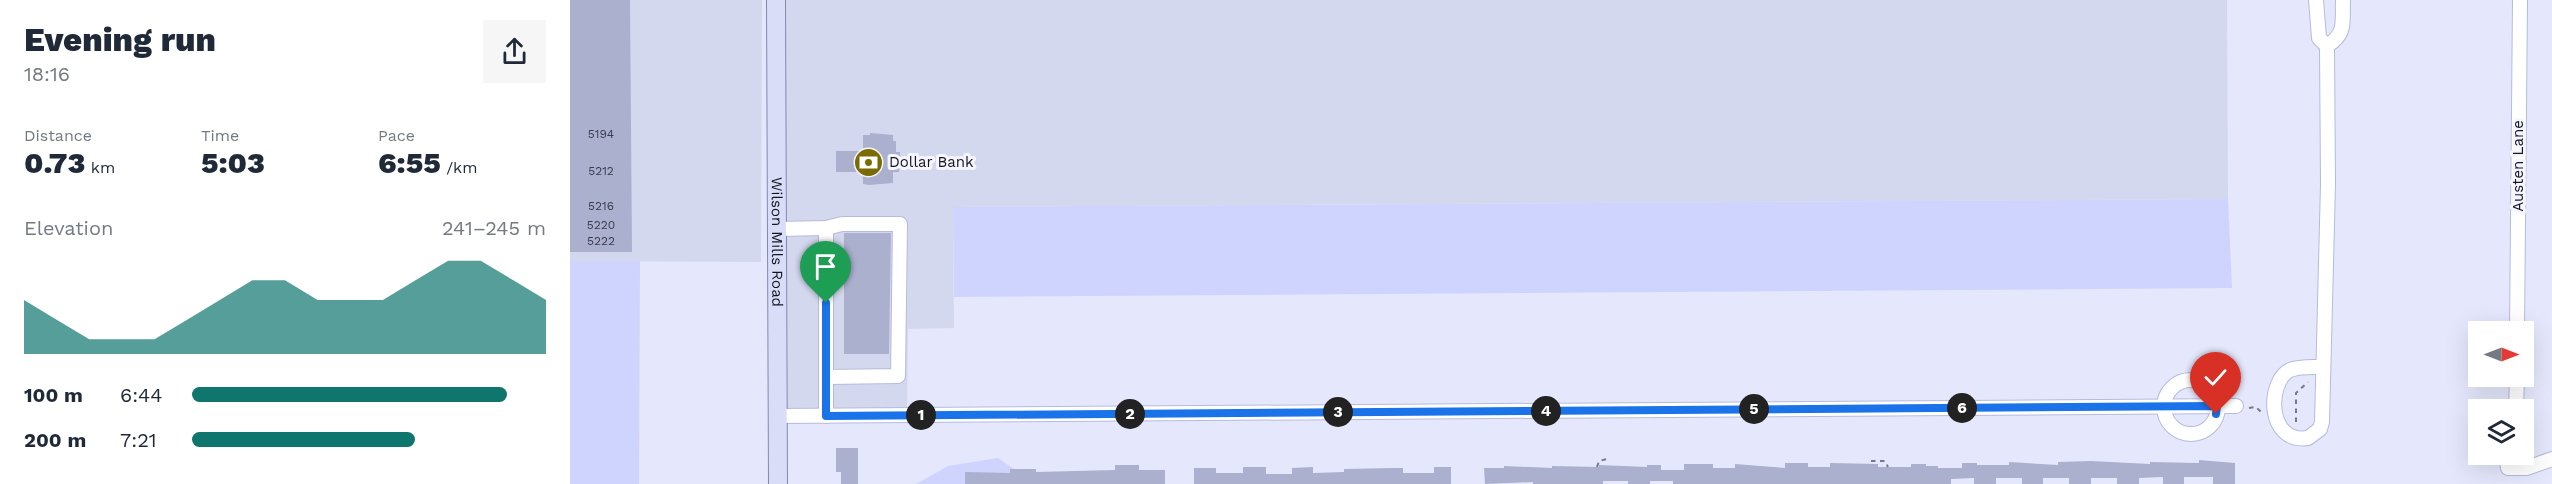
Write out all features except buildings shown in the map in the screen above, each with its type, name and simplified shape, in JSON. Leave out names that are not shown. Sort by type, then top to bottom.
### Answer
[{"type":"main road","name":"Wilson Mills Road","points":[[776,0],[778,484]]},
{"type":"street","points":[[2316,0],[2319,38],[2327,46],[2328,184],[2322,422],[2320,429],[2308,438],[2291,437],[2282,431],[2275,415],[2277,388],[2282,377],[2290,370],[2323,367]]},
{"type":"street","points":[[2327,46],[2339,38],[2342,32],[2343,0]]},
{"type":"street","name":"Austen Lane","points":[[2517,321],[2520,0]]},
{"type":"street","points":[[777,229],[826,228],[842,224],[900,224],[898,376],[826,378]]},
{"type":"street","points":[[826,228],[826,416]]},
{"type":"street","points":[[2192,380],[2208,387],[2216,397],[2217,406],[2216,414],[2210,425],[2204,431],[2191,434],[2183,433],[2172,427],[2165,416],[2163,406],[2166,395],[2172,388],[2183,381],[2192,380]]},
{"type":"street","points":[[778,416],[2236,406]]},
{"type":"street","points":[[2518,465],[2526,468],[2552,459]]},
{"type":"path","points":[[2296,430],[2296,393],[2310,380]]},
{"type":"path","points":[[1597,467],[1599,461],[1607,459]]},
{"type":"path","points":[[1871,460],[1885,461],[1888,467]]},
{"type":"shaded area","points":[[570,0],[762,0],[761,262],[570,261]]},
{"type":"shaded area","points":[[777,0],[2227,0],[2228,199],[953,207],[954,328],[908,329],[907,415],[778,416]]},
{"type":"shaded area","points":[[2228,199],[2232,288],[954,297],[953,207]]},
{"type":"shaded area","points":[[570,261],[640,261],[639,484],[570,484]]},
{"type":"shaded area","points":[[998,458],[1035,484],[916,484],[948,466]]},
{"type":"place","name":"Dollar Bank","points":[[868,162]]},
{"type":"route","points":[[826,303],[826,416],[2217,406],[2216,414]]}]
